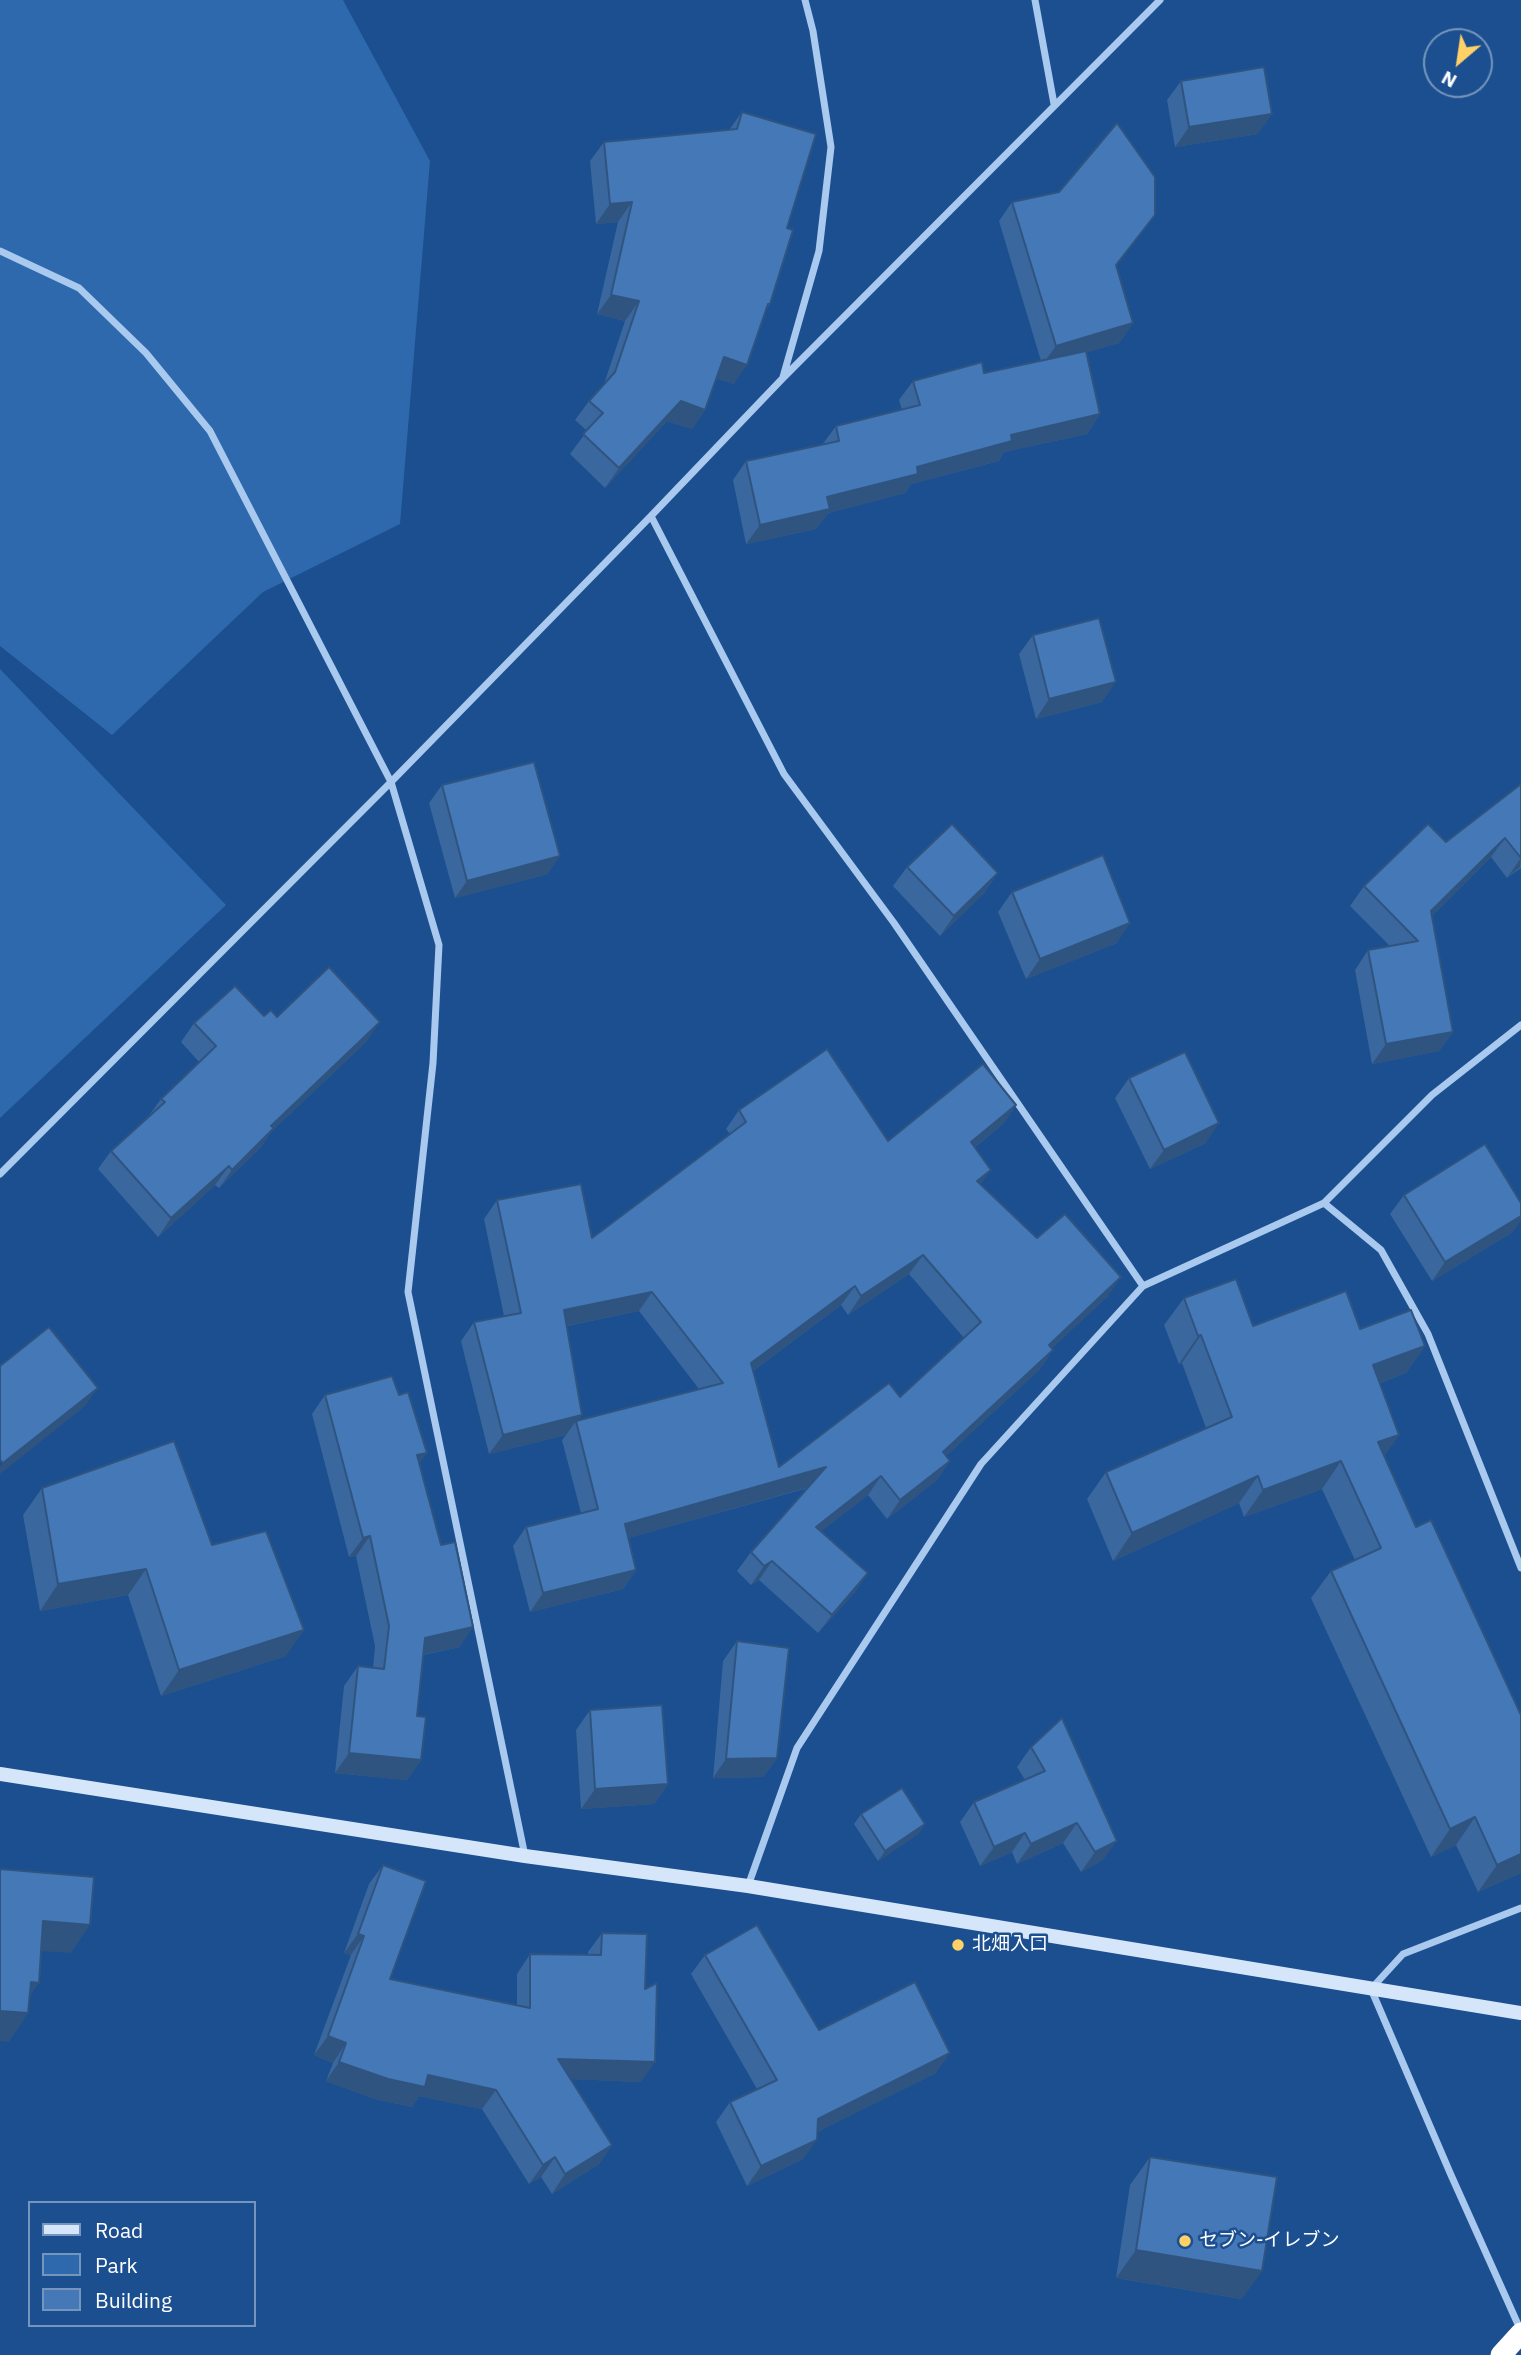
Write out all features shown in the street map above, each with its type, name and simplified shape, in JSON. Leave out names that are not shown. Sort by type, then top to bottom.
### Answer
[{"type":"highway","points":[[1501,2355],[1521,2332]]},
{"type":"street","points":[[783,378],[819,251],[831,146],[813,31],[805,0]]},
{"type":"street","points":[[1035,0],[1054,104]]},
{"type":"street","points":[[0,1174],[391,782],[783,378],[1160,0]]},
{"type":"street","points":[[0,251],[79,288],[146,353],[210,431],[391,782],[439,945],[433,1063],[408,1292],[525,1856]]},
{"type":"street","points":[[651,516],[783,774],[894,923],[1143,1286]]},
{"type":"street","points":[[748,1886],[797,1748],[981,1464],[1143,1286],[1324,1203],[1432,1095],[1521,1026]]},
{"type":"street","points":[[1324,1203],[1381,1250],[1428,1334],[1521,1568]]},
{"type":"street","points":[[0,1774],[525,1856],[748,1886],[1521,2013]]},
{"type":"street","points":[[1371,1989],[1403,1954],[1521,1908]]},
{"type":"street","points":[[1371,1989],[1521,2332]]},
{"type":"green space","points":[[0,0],[343,0],[430,161],[400,524],[263,592],[112,735],[0,646]]},
{"type":"green space","points":[[0,669],[226,905],[0,1118]]},
{"type":"building","points":[[1264,67],[1272,114],[1189,127],[1181,81]]},
{"type":"building","points":[[742,112],[816,134],[787,228],[793,230],[770,304],[747,365],[724,357],[705,410],[681,401],[619,468],[583,434],[603,413],[589,401],[615,372],[639,301],[611,295],[632,202],[610,204],[604,142],[737,129]]},
{"type":"building","points":[[1117,123],[1155,177],[1155,215],[1116,265],[1133,323],[1056,346],[1012,202],[1059,192]]},
{"type":"building","points":[[1086,351],[1100,414],[1011,435],[1012,441],[917,467],[918,474],[827,497],[830,509],[760,525],[746,461],[839,441],[836,426],[920,405],[913,381],[982,362],[984,373]]},
{"type":"building","points":[[1099,618],[1116,682],[1049,699],[1033,635]]},
{"type":"building","points":[[534,762],[560,856],[467,881],[442,785]]},
{"type":"building","points":[[1521,784],[1521,858],[1505,838],[1431,911],[1453,1032],[1386,1044],[1368,950],[1418,941],[1364,886],[1428,824],[1446,842]]},
{"type":"building","points":[[952,824],[998,873],[954,916],[907,867]]},
{"type":"building","points":[[1103,855],[1130,923],[1040,959],[1012,892]]},
{"type":"building","points":[[329,967],[380,1022],[271,1126],[274,1128],[232,1170],[229,1166],[171,1218],[111,1151],[165,1102],[161,1099],[216,1046],[194,1023],[235,986],[264,1016],[271,1010],[277,1017]]},
{"type":"building","points":[[827,1049],[888,1141],[983,1064],[1016,1105],[971,1142],[991,1170],[977,1181],[1037,1238],[1065,1214],[1121,1277],[1049,1345],[1053,1350],[943,1452],[950,1461],[900,1500],[881,1476],[816,1527],[868,1573],[832,1615],[772,1561],[764,1566],[751,1552],[826,1467],[625,1524],[636,1570],[543,1593],[526,1527],[598,1509],[576,1421],[723,1383],[652,1292],[564,1310],[582,1415],[503,1435],[474,1322],[521,1313],[497,1200],[581,1184],[592,1238],[746,1122],[739,1110]],"holes":[[[923,1255],[981,1322],[900,1397],[889,1383],[779,1467],[751,1363],[855,1286],[861,1296]]]},
{"type":"building","points":[[1185,1052],[1219,1123],[1164,1150],[1129,1078]]},
{"type":"building","points":[[1485,1144],[1521,1203],[1521,1216],[1445,1262],[1404,1195]]},
{"type":"building","points":[[1236,1279],[1253,1326],[1346,1291],[1360,1329],[1411,1310],[1425,1346],[1373,1365],[1399,1435],[1378,1442],[1416,1527],[1431,1520],[1521,1715],[1521,1854],[1497,1865],[1475,1817],[1450,1829],[1331,1571],[1381,1548],[1341,1461],[1263,1490],[1258,1476],[1132,1533],[1106,1472],[1232,1417],[1184,1298]]},
{"type":"building","points":[[49,1327],[98,1388],[3,1463],[0,1460],[0,1366]]},
{"type":"building","points":[[392,1376],[399,1395],[408,1392],[427,1453],[417,1455],[441,1545],[455,1542],[473,1627],[425,1638],[417,1716],[426,1717],[421,1760],[349,1753],[358,1666],[384,1669],[389,1626],[370,1536],[363,1538],[325,1395]]},
{"type":"building","points":[[174,1441],[212,1545],[266,1531],[304,1630],[179,1670],[146,1569],[58,1584],[42,1488]]},
{"type":"building","points":[[737,1641],[789,1648],[777,1758],[726,1759]]},
{"type":"building","points":[[662,1705],[668,1784],[595,1789],[590,1710]]},
{"type":"building","points":[[1062,1718],[1117,1841],[1095,1852],[1077,1823],[1031,1844],[1025,1833],[994,1847],[974,1802],[1045,1771],[1031,1747]]},
{"type":"building","points":[[902,1788],[925,1824],[885,1851],[861,1814]]},
{"type":"building","points":[[383,1865],[426,1881],[390,1979],[530,2008],[530,1954],[601,1955],[602,1933],[647,1934],[645,1989],[657,1983],[655,2062],[558,2059],[612,2145],[565,2174],[555,2157],[543,2165],[496,2090],[428,2075],[425,2087],[388,2079],[339,2062],[346,2043],[328,2036],[364,1936],[358,1934]]},
{"type":"building","points":[[0,1869],[94,1877],[90,1925],[43,1921],[39,1983],[31,1982],[28,2013],[0,2011]]},
{"type":"building","points":[[757,1925],[819,2030],[915,1982],[950,2053],[818,2119],[817,2140],[761,2166],[730,2102],[777,2080],[705,1955]]},
{"type":"building","points":[[1150,2157],[1277,2177],[1262,2271],[1136,2250]]},
{"type":"place","name":"北畑入口","points":[[958,1945]]},
{"type":"place","name":"セブン-イレブン","points":[[1185,2241]]}]
